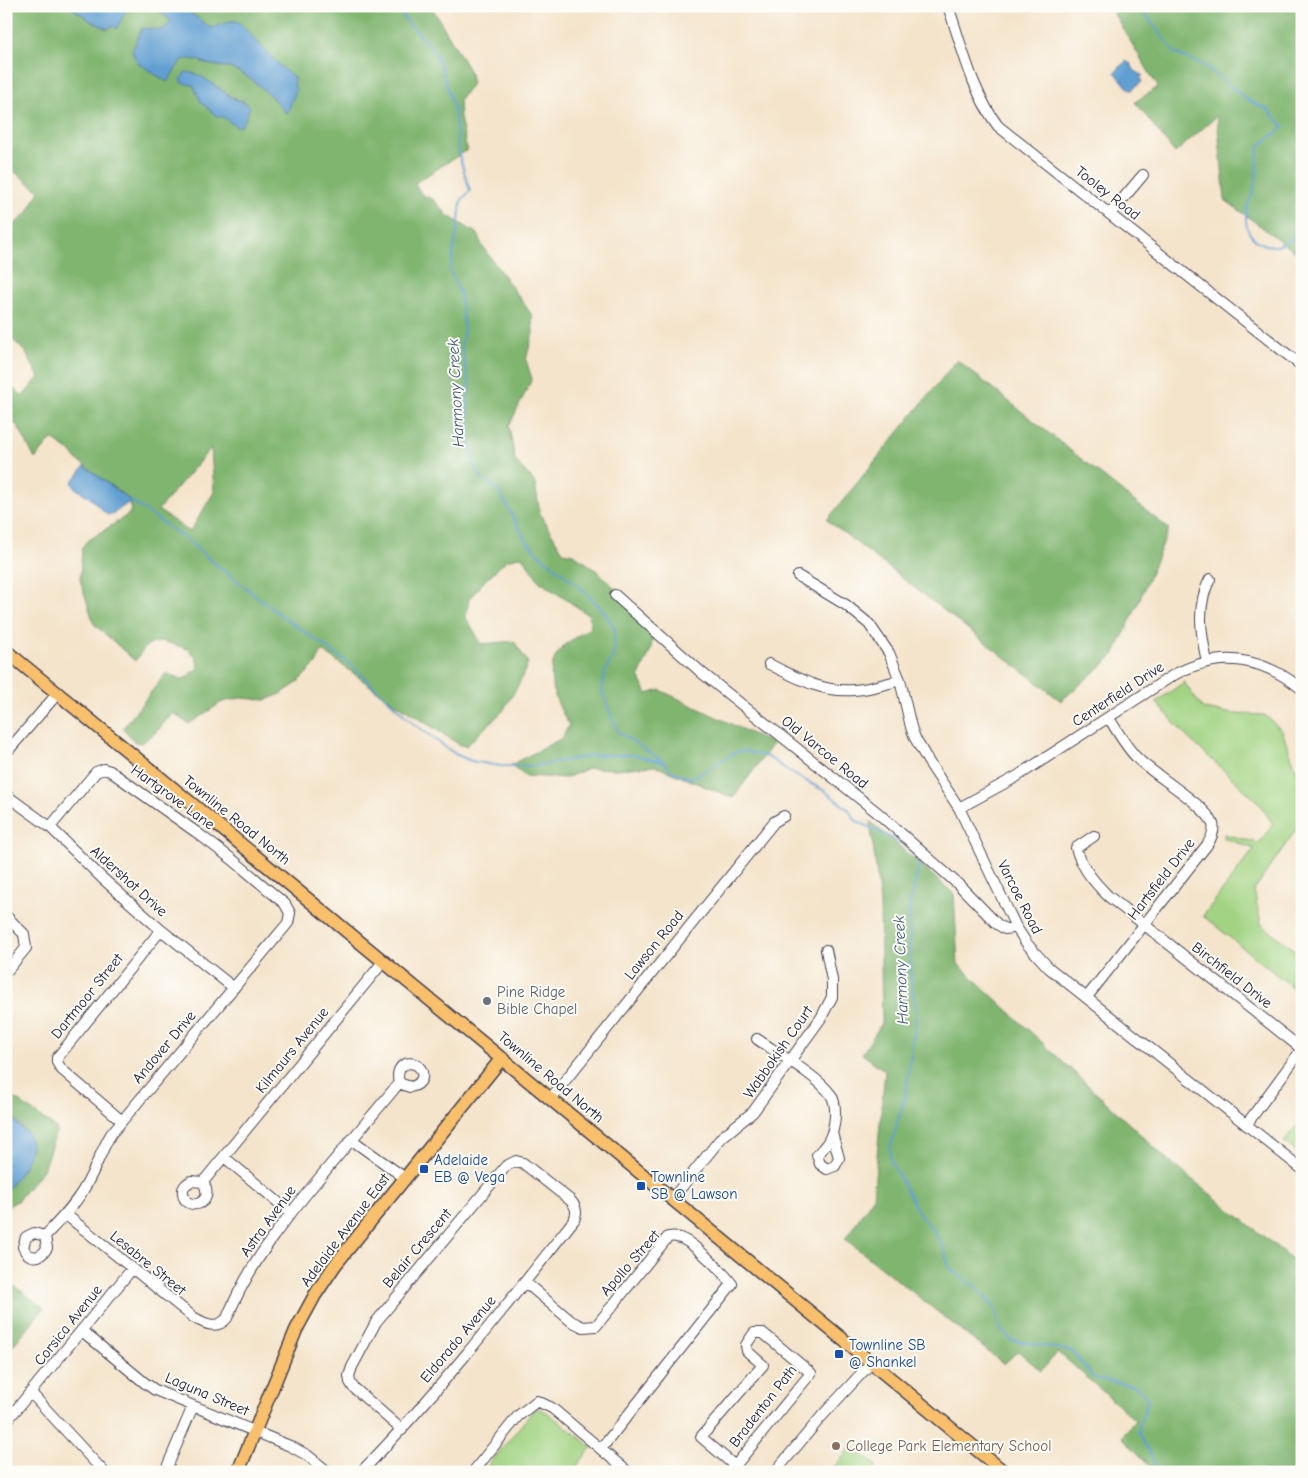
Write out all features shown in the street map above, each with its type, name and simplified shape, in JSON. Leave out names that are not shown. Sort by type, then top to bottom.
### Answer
[{"type":"main road","name":"Townline Road North","points":[[6,651],[871,1363],[989,1467],[1004,1472]]},
{"type":"main road","name":"Adelaide Avenue East","points":[[238,1472],[296,1330],[315,1295],[335,1265],[502,1058]]},
{"type":"street","name":"Tooley Road","points":[[948,6],[978,92],[988,112],[998,126],[1302,366]]},
{"type":"street","points":[[1110,214],[1143,174]]},
{"type":"street","name":"Varcoe Road","points":[[798,576],[833,596],[869,624],[889,653],[900,680],[909,721],[915,738],[928,762],[960,808],[1016,926],[1027,944],[1044,963],[1302,1169]]},
{"type":"street","points":[[1207,662],[1201,635],[1200,619],[1203,598],[1210,579]]},
{"type":"street","name":"Old Varcoe Road","points":[[614,595],[702,673],[878,813],[960,886],[997,924],[1005,929],[1016,926]]},
{"type":"street","name":"Centerfield Drive","points":[[960,808],[1016,777],[1172,676],[1196,665],[1222,660],[1259,664],[1274,670],[1302,689]]},
{"type":"street","points":[[769,664],[801,680],[820,687],[836,690],[856,690],[900,680]]},
{"type":"street","points":[[6,753],[58,693]]},
{"type":"street","name":"Hartsfield Drive","points":[[1087,997],[1207,845],[1213,834],[1213,825],[1205,812],[1137,758],[1108,718]]},
{"type":"street","name":"Hartgrove Lane","points":[[50,827],[96,772],[104,769],[116,774],[196,832],[233,860],[285,904]]},
{"type":"street","name":"Aldershot Drive","points":[[6,794],[50,827],[102,878],[161,930],[234,988]]},
{"type":"street","name":"Lawson Road","points":[[551,1098],[774,822],[784,816]]},
{"type":"street","name":"Birchfield Drive","points":[[1094,836],[1076,848],[1080,861],[1092,881],[1108,896],[1302,1049]]},
{"type":"street","name":"Andover Drive","points":[[45,1236],[84,1190],[104,1146],[122,1121],[288,923],[290,913],[285,904]]},
{"type":"street","points":[[6,916],[24,934],[26,948],[6,972]]},
{"type":"street","name":"Dartmoor Street","points":[[122,1121],[61,1069],[57,1058],[161,930]]},
{"type":"street","name":"Wabbokish Court","points":[[672,1199],[722,1137],[753,1112],[821,1018],[832,997],[832,980],[826,950]]},
{"type":"street","name":"Kilmaurs Avenue","points":[[203,1182],[383,962]]},
{"type":"street","points":[[757,1039],[818,1081],[832,1096],[835,1107],[832,1133]]},
{"type":"street","points":[[1246,1125],[1302,1049]]},
{"type":"street","name":"Astra Avenue","points":[[218,1325],[227,1318],[243,1284],[267,1243],[399,1083]]},
{"type":"street","points":[[352,1140],[405,1178]]},
{"type":"street","points":[[224,1157],[291,1213]]},
{"type":"street","name":"Belair Crescent","points":[[402,1430],[353,1388],[349,1376],[366,1338],[393,1300],[510,1162],[516,1160],[523,1163],[570,1200],[575,1205],[574,1220]]},
{"type":"street","name":"Lesabre Street","points":[[64,1214],[193,1317],[206,1324],[218,1325]]},
{"type":"street","name":"Eldorado Avenue","points":[[361,1472],[402,1430],[574,1220]]},
{"type":"street","name":"Apollo Street","points":[[524,1282],[571,1321],[583,1328],[596,1326],[668,1237],[677,1236],[714,1264],[732,1284],[601,1449]]},
{"type":"street","name":"Corsica Avenue","points":[[6,1422],[132,1269]]},
{"type":"street","name":"Laguna Street","points":[[82,1331],[155,1390],[307,1455],[328,1472]]},
{"type":"street","name":"Bradenton Path","points":[[754,1333],[763,1333],[811,1373],[738,1469],[701,1437],[763,1364],[747,1351],[746,1345],[754,1333]]},
{"type":"street","points":[[775,1472],[822,1416],[871,1363]]},
{"type":"street","points":[[31,1393],[104,1472]]},
{"type":"street","points":[[473,1472],[518,1416],[538,1401],[552,1408],[628,1472]]},
{"type":"street","points":[[165,1472],[193,1406]]},
{"type":"green space","points":[[6,6],[69,6],[107,29],[120,6],[154,6],[171,22],[162,30],[183,59],[225,67],[243,74],[267,92],[287,114],[231,20],[223,25],[211,28],[188,11],[185,6],[431,6],[469,70],[472,84],[459,100],[460,118],[467,150],[415,183],[421,194],[434,200],[448,216],[478,234],[482,246],[532,315],[533,333],[526,360],[532,379],[509,426],[515,460],[535,483],[540,514],[563,552],[574,554],[596,570],[655,627],[650,652],[639,676],[647,694],[660,690],[773,744],[733,798],[655,766],[616,769],[589,768],[566,778],[525,776],[511,765],[562,738],[569,725],[555,697],[551,677],[552,667],[561,649],[590,628],[589,615],[540,582],[522,556],[507,560],[486,579],[469,599],[466,618],[482,644],[514,641],[528,663],[519,684],[503,711],[466,746],[460,745],[384,696],[323,651],[316,664],[297,683],[281,694],[266,700],[240,698],[222,702],[189,724],[173,713],[156,732],[142,743],[135,742],[123,728],[166,673],[183,680],[199,667],[196,658],[188,649],[162,641],[147,645],[135,661],[94,624],[80,580],[82,548],[86,542],[129,514],[131,509],[129,503],[131,501],[76,459],[71,452],[52,439],[35,459],[18,426],[6,418],[6,383],[23,396],[39,377],[26,353],[6,333],[6,232],[28,212],[39,191],[6,165]],"holes":[[[193,85],[219,87],[233,98],[246,102],[237,126],[201,102]],[[211,448],[214,492],[190,532],[158,510]]]},
{"type":"green space","points":[[1109,6],[1302,6],[1302,257],[1225,200],[1217,116],[1175,153],[1135,102],[1158,87]]},
{"type":"green space","points":[[957,360],[1169,529],[1114,655],[1061,701],[827,520]]},
{"type":"green space","points":[[1184,682],[1203,709],[1235,714],[1265,715],[1282,731],[1302,784],[1302,821],[1254,890],[1261,924],[1302,956],[1302,995],[1203,916],[1254,849],[1224,838],[1224,834],[1259,843],[1273,824],[1258,802],[1186,736],[1156,702]]},
{"type":"green space","points":[[870,821],[954,894],[958,964],[1169,1161],[1302,1267],[1302,1472],[1156,1472],[1122,1437],[1135,1420],[1058,1352],[1041,1371],[1018,1351],[1004,1364],[845,1239],[873,1198],[885,1071],[862,1054],[882,1023],[880,902]]},
{"type":"green space","points":[[9,1094],[57,1129],[43,1170],[17,1201],[6,1208],[6,1191],[23,1169],[26,1161],[27,1132],[16,1120],[6,1116],[6,1095]]},
{"type":"green space","points":[[1302,1120],[1302,1156],[1284,1142]]},
{"type":"green space","points":[[6,1280],[44,1308],[6,1354]]},
{"type":"green space","points":[[538,1408],[548,1413],[592,1447],[572,1472],[483,1472],[532,1412]]},
{"type":"green space","points":[[852,1446],[876,1465],[876,1469],[872,1472],[830,1472]]},
{"type":"water","points":[[69,6],[126,6],[128,8],[116,29],[113,26],[107,29]]},
{"type":"water","points":[[154,6],[185,6],[188,11],[211,28],[228,22],[238,21],[277,63],[295,79],[293,81],[296,90],[287,114],[260,86],[245,75],[227,67],[212,65],[194,59],[182,60],[167,82],[138,63],[132,51],[142,28],[162,30],[171,22]]},
{"type":"water","points":[[1126,61],[1143,76],[1140,77],[1142,82],[1132,90],[1127,87],[1115,72]]},
{"type":"water","points":[[185,72],[204,78],[227,95],[248,105],[250,107],[243,124],[237,127],[223,117],[216,116],[201,102],[193,85],[182,83],[181,80]]},
{"type":"water","points":[[85,466],[131,501],[114,513],[107,515],[89,497],[75,488],[72,482]]},
{"type":"water","points":[[6,1116],[15,1120],[27,1134],[30,1150],[24,1165],[6,1191]]},
{"type":"waterway","name":"Harmony Creek","points":[[399,6],[403,17],[432,49],[440,64],[454,109],[459,155],[470,191],[461,201],[450,271],[460,293],[464,329],[461,346],[470,388],[468,398],[470,449],[475,468],[482,479],[498,490],[525,539],[536,552],[580,587],[604,611],[614,627],[615,642],[613,656],[605,672],[602,692],[618,732],[664,762],[671,771],[689,778],[694,777],[736,752],[745,751],[768,757],[793,774],[825,791],[849,810],[855,820],[907,846],[920,861],[909,908],[911,979],[917,1014],[905,1097],[890,1148],[891,1162],[921,1217],[932,1228],[944,1248],[949,1267],[960,1277],[974,1285],[995,1308],[999,1327],[1011,1340],[1072,1351],[1094,1378],[1135,1386],[1148,1399],[1138,1431],[1159,1472]]},
{"type":"waterway","points":[[1139,6],[1175,53],[1203,65],[1248,100],[1268,110],[1284,127],[1259,146],[1257,173],[1253,194],[1247,207],[1246,222],[1250,234],[1265,245],[1276,246],[1292,239],[1302,239]]},
{"type":"waterway","points":[[131,501],[189,541],[282,616],[351,665],[414,724],[455,754],[471,761],[500,766],[535,766],[596,755],[634,755],[662,762]]},
{"type":"place","name":"Pine Ridge Bible Chapel","points":[[487,1001]]},
{"type":"place","name":"Adelaide EB @ Vega","points":[[424,1169]]},
{"type":"place","name":"Townline SB @ Lawson","points":[[641,1186]]},
{"type":"place","name":"Townline SB @ Shankel","points":[[839,1354]]},
{"type":"place","name":"College Park Elementary School","points":[[836,1446]]}]
